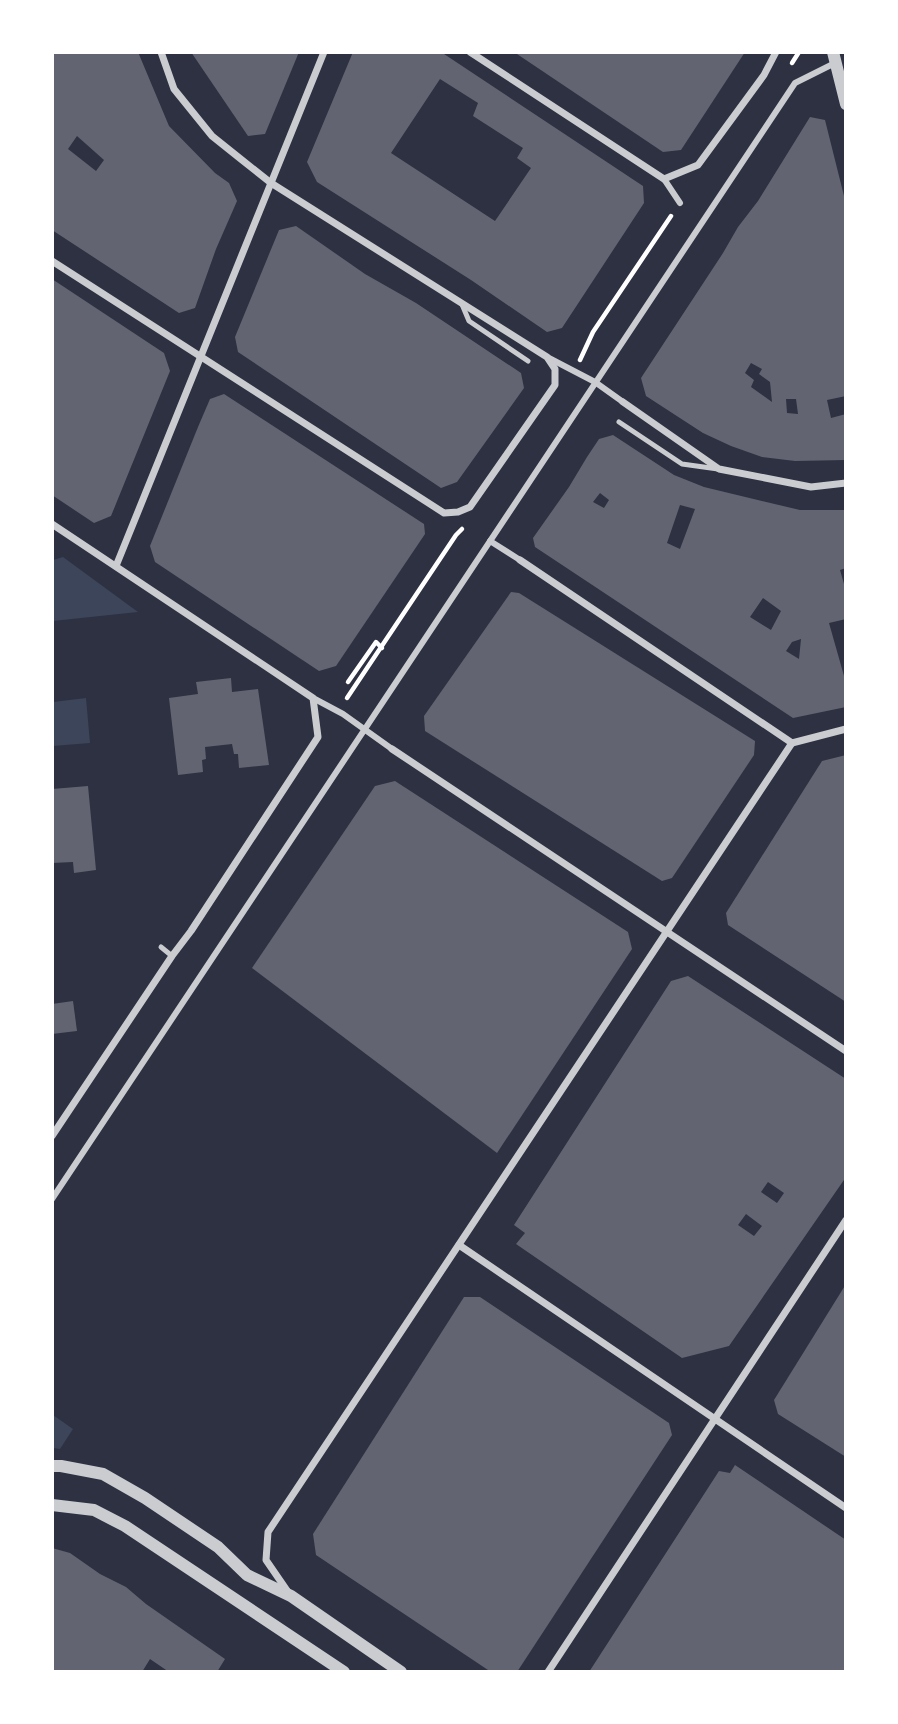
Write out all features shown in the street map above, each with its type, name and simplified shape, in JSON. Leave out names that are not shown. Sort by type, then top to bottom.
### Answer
[{"type":"street","points":[[161,52],[174,89],[212,136],[271,183],[547,357],[596,382],[719,469],[811,487],[845,483]]},
{"type":"street","points":[[116,566],[324,52]]},
{"type":"street","points":[[470,52],[664,179],[680,203]]},
{"type":"street","points":[[664,179],[698,165],[764,75],[776,52]]},
{"type":"street","points":[[52,1199],[795,83],[834,58],[845,104]]},
{"type":"street","points":[[52,261],[444,513],[458,512],[470,507],[555,385],[555,369],[547,357]]},
{"type":"street","points":[[52,524],[313,698],[343,714],[845,1051]]},
{"type":"street","points":[[490,541],[792,743]]},
{"type":"street","points":[[52,1136],[318,737],[313,698]]},
{"type":"street","points":[[291,1596],[266,1560],[268,1532],[792,743],[845,729]]},
{"type":"street","points":[[548,1671],[845,1220]]},
{"type":"street","points":[[458,1245],[845,1508]]},
{"type":"street","points":[[52,1466],[103,1474],[145,1498],[218,1547],[247,1576],[291,1596],[401,1671]]},
{"type":"street","points":[[52,1505],[94,1510],[125,1526],[344,1671]]},
{"type":"lane","points":[[461,302],[469,321],[528,361]]},
{"type":"lane","points":[[619,422],[682,464],[719,469]]},
{"type":"lane","points":[[161,947],[172,956]]},
{"type":"path","points":[[785,74],[799,52]]},
{"type":"path","points":[[575,372],[593,332],[680,203]]},
{"type":"path","points":[[343,714],[346,698],[456,535],[471,523]]},
{"type":"path","points":[[348,682],[376,642],[382,648]]},
{"type":"shaded area","points":[[63,557],[138,612],[53,621],[53,560]]},
{"type":"shaded area","points":[[86,698],[90,743],[53,746],[53,702]]},
{"type":"shaded area","points":[[53,1415],[73,1429],[60,1449],[53,1448]]},
{"type":"building","points":[[52,52],[138,52],[169,126],[215,173],[229,183],[237,201],[195,308],[179,313],[52,230]],"holes":[[[77,136],[104,160],[96,171],[68,149]]]},
{"type":"building","points":[[191,52],[299,52],[265,134],[248,136]]},
{"type":"building","points":[[353,52],[441,52],[643,186],[644,203],[562,328],[547,332],[317,182],[307,162]],"holes":[[[440,79],[478,103],[473,116],[523,148],[517,158],[531,168],[495,221],[391,153]]]},
{"type":"building","points":[[514,52],[745,52],[681,150],[663,152]]},
{"type":"building","points":[[810,117],[825,120],[846,204],[846,396],[827,400],[831,418],[846,414],[846,460],[795,461],[762,457],[703,433],[646,396],[641,378],[738,227],[758,201]],"holes":[[[751,363],[762,369],[759,374],[770,382],[772,402],[751,387],[754,380],[745,373]],[[786,399],[796,399],[798,414],[787,413]]]},
{"type":"building","points":[[296,226],[365,274],[416,303],[521,373],[524,388],[457,482],[441,488],[238,352],[235,337],[279,230]]},
{"type":"building","points":[[52,279],[164,353],[170,371],[111,516],[94,523],[52,495]]},
{"type":"building","points":[[224,394],[424,524],[425,534],[336,666],[319,671],[155,562],[150,546],[198,427],[210,399]]},
{"type":"building","points":[[613,435],[674,475],[704,487],[800,510],[846,510],[846,568],[840,570],[846,591],[846,619],[829,623],[846,683],[846,707],[793,718],[535,547],[533,538],[599,439]],"holes":[[[600,493],[609,500],[604,508],[593,502]],[[680,505],[695,509],[680,549],[667,543]],[[763,598],[781,611],[771,630],[750,617]],[[801,639],[799,659],[786,651],[792,642]]]},
{"type":"building","points":[[511,592],[519,593],[755,741],[754,755],[672,878],[662,881],[425,731],[424,716]]},
{"type":"building","points":[[231,678],[232,692],[258,689],[269,765],[239,768],[238,754],[234,754],[232,744],[205,747],[203,772],[178,775],[169,698],[198,694],[196,682]]},
{"type":"building","points":[[846,755],[846,1002],[728,925],[726,913],[822,761]]},
{"type":"building","points":[[395,781],[628,932],[632,949],[497,1153],[252,968],[375,786]]},
{"type":"building","points":[[88,786],[96,870],[74,873],[73,862],[52,863],[52,789]]},
{"type":"building","points":[[688,976],[846,1079],[846,1177],[729,1346],[682,1358],[516,1244],[525,1233],[514,1225],[671,981]],"holes":[[[768,1182],[784,1193],[777,1203],[761,1192]],[[746,1214],[762,1226],[754,1236],[738,1225]]]},
{"type":"building","points":[[73,1001],[77,1031],[52,1034],[52,1004]]},
{"type":"building","points":[[846,1284],[846,1457],[778,1414],[774,1400]]},
{"type":"building","points":[[464,1297],[480,1297],[669,1423],[672,1435],[517,1672],[491,1672],[316,1555],[313,1534]]},
{"type":"building","points":[[735,1465],[846,1540],[846,1672],[589,1672],[719,1471],[730,1473]]},
{"type":"building","points":[[52,1548],[70,1553],[100,1574],[126,1587],[225,1659],[217,1672],[169,1672],[150,1659],[142,1672],[52,1672]]}]
